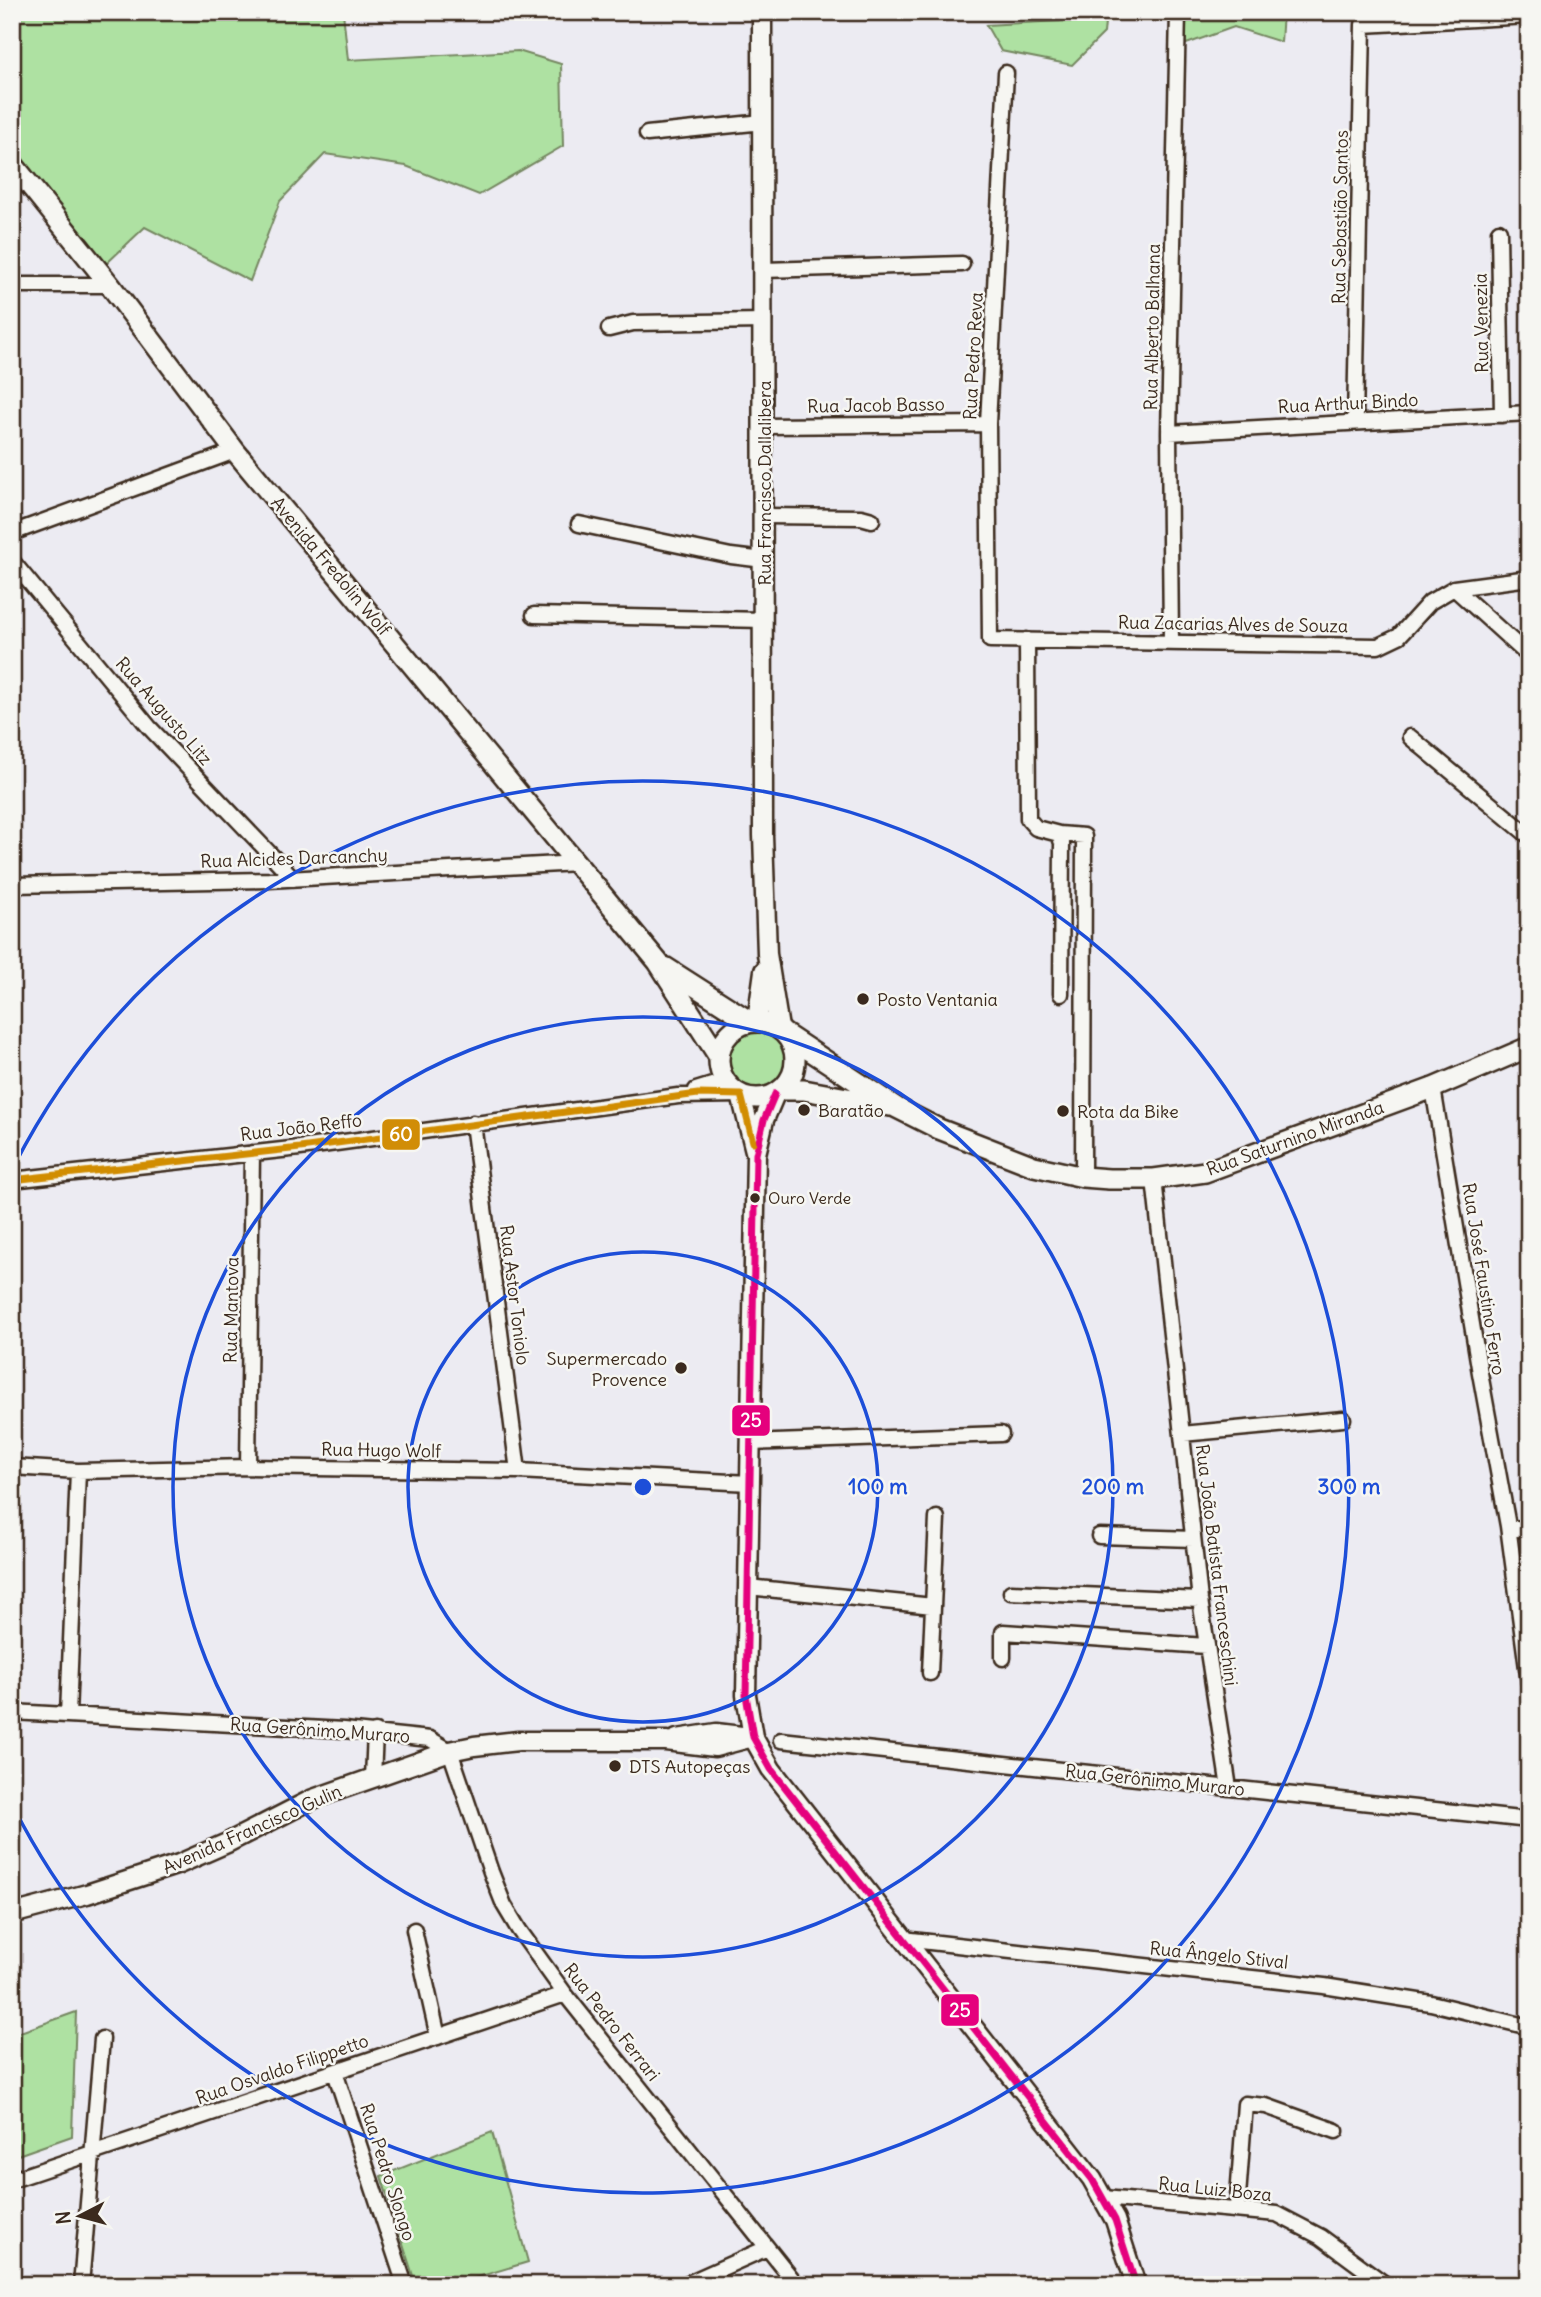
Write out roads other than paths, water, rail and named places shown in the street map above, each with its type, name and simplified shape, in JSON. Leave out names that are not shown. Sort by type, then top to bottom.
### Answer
[{"type":"main road","name":"Avenida Fredolin Wolf","points":[[12,163],[110,285],[235,451],[658,962],[719,1057]]},
{"type":"main road","name":"Avenida Fredolin Wolf","points":[[658,962],[754,1021]]},
{"type":"main road","points":[[754,1021],[765,1022],[782,1031],[792,1044],[795,1056],[789,1081],[778,1092],[764,1098],[741,1095],[725,1081],[720,1070],[722,1045],[729,1034],[738,1026],[754,1021]]},
{"type":"main road","name":"Rua Saturnino Miranda","points":[[782,1031],[897,1108],[972,1143],[1034,1166],[1083,1177],[1109,1179],[1154,1179],[1205,1172],[1433,1088],[1529,1048]]},
{"type":"main road","name":"Rua Saturnino Miranda","points":[[778,1092],[804,1090],[897,1108]]},
{"type":"street","name":"Rua Francisco Dallalibera","points":[[762,12],[763,835],[767,954],[782,1031]]},
{"type":"street","name":"Rua Alberto Balhana","points":[[1171,642],[1169,433],[1178,12]]},
{"type":"street","points":[[1364,19],[1529,16]]},
{"type":"street","name":"Rua Sebastião Santos","points":[[1355,422],[1364,19]]},
{"type":"street","name":"Rua Pedro Reva","points":[[990,640],[988,424],[1006,73]]},
{"type":"street","points":[[647,134],[763,122]]},
{"type":"street","name":"Rua Venezia","points":[[1499,231],[1502,415]]},
{"type":"street","points":[[764,270],[962,264]]},
{"type":"street","points":[[12,285],[110,285]]},
{"type":"street","points":[[609,329],[633,323],[764,321]]},
{"type":"street","name":"Rua Arthur Bindo","points":[[1169,433],[1529,413]]},
{"type":"street","name":"Rua Jacob Basso","points":[[764,426],[988,424]]},
{"type":"street","points":[[12,533],[235,451]]},
{"type":"street","points":[[764,516],[861,517],[872,520]]},
{"type":"street","points":[[579,524],[732,556],[764,560]]},
{"type":"street","name":"Rua Augusto Litz","points":[[12,561],[149,727],[294,879]]},
{"type":"street","points":[[1454,588],[1529,578]]},
{"type":"street","points":[[1454,588],[1529,656]]},
{"type":"street","name":"Rua Zacarias Alves de Souza","points":[[990,640],[1378,646],[1399,636],[1430,602],[1454,588]]},
{"type":"street","points":[[534,615],[764,620]]},
{"type":"street","points":[[1027,640],[1028,819],[1036,828],[1059,834],[1084,836],[1083,1177]]},
{"type":"street","points":[[1410,737],[1529,836]]},
{"type":"street","points":[[1059,834],[1062,843],[1062,994]]},
{"type":"street","name":"Rua Alcides Darcanchy","points":[[12,885],[294,879],[578,863]]},
{"type":"street","name":"Rua Francisco Dallalibera","points":[[754,1021],[767,954]]},
{"type":"street","name":"Rua João Reffo","points":[[678,1096],[725,1081]]},
{"type":"street","name":"Rua José Faustino Ferro","points":[[1433,1088],[1508,1526],[1529,1683]]},
{"type":"street","points":[[778,1092],[764,1120],[756,1154],[746,1695],[753,1737],[771,1769],[1077,2158],[1104,2198],[1124,2243],[1136,2285]]},
{"type":"street","points":[[741,1095],[756,1154]]},
{"type":"street","name":"Rua João Reffo","points":[[12,1180],[252,1153],[678,1096],[741,1095]]},
{"type":"street","name":"Rua Astor Toniolo","points":[[473,1124],[518,1471]]},
{"type":"street","name":"Rua Mantova","points":[[248,1467],[252,1153]]},
{"type":"street","name":"Rua João Batista Franceschini","points":[[1154,1179],[1199,1600],[1229,1788]]},
{"type":"street","points":[[1182,1434],[1343,1419]]},
{"type":"street","points":[[751,1443],[1001,1434]]},
{"type":"street","name":"Rua Hugo Wolf","points":[[12,1467],[78,1471],[248,1467],[518,1471],[750,1483]]},
{"type":"street","points":[[68,1715],[78,1471]]},
{"type":"street","points":[[930,1673],[937,1518]]},
{"type":"street","points":[[1508,1526],[1529,1531]]},
{"type":"street","points":[[1099,1536],[1193,1539]]},
{"type":"street","points":[[748,1587],[933,1606]]},
{"type":"street","points":[[1011,1592],[1199,1600]]},
{"type":"street","points":[[1003,1658],[1003,1632],[1206,1646]]},
{"type":"street","name":"Rua Gerônimo Muraro","points":[[12,1712],[375,1732],[430,1739],[450,1752]]},
{"type":"street","points":[[373,1778],[375,1732]]},
{"type":"street","points":[[450,1752],[517,1741],[666,1741],[716,1733],[753,1737]]},
{"type":"street","name":"Rua Gerônimo Muraro","points":[[781,1740],[1529,1820]]},
{"type":"street","name":"Avenida Francisco Gulin","points":[[12,1914],[87,1894],[179,1864],[313,1799],[450,1752]]},
{"type":"street","name":"Rua Pedro Ferrari","points":[[450,1752],[491,1872],[504,1905],[519,1930],[565,1994],[797,2285]]},
{"type":"street","points":[[414,1930],[438,2037]]},
{"type":"street","name":"Rua Ângelo Stival","points":[[903,1939],[1324,1986],[1431,2003],[1529,2026]]},
{"type":"street","name":"Rua Osvaldo Filippetto","points":[[12,2180],[565,1994]]},
{"type":"street","points":[[81,2285],[102,2039]]},
{"type":"street","name":"Rua Pedro Slongo","points":[[335,2072],[405,2285]]},
{"type":"street","points":[[1237,2210],[1245,2104],[1266,2106],[1336,2131]]},
{"type":"street","name":"Rua Luiz Boza","points":[[1104,2198],[1278,2214],[1321,2237],[1385,2285]]},
{"type":"street","points":[[684,2285],[767,2248]]},
{"type":"place","name":"Posto Ventania","points":[[863,999]]},
{"type":"place","name":"Baratão","points":[[804,1110]]},
{"type":"place","name":"Rota da Bike","points":[[1063,1111]]},
{"type":"place","name":"Ouro Verde","points":[[755,1198]]},
{"type":"place","name":"Supermercado Provence","points":[[681,1368]]},
{"type":"place","name":"DTS Autopeças","points":[[615,1766]]}]
